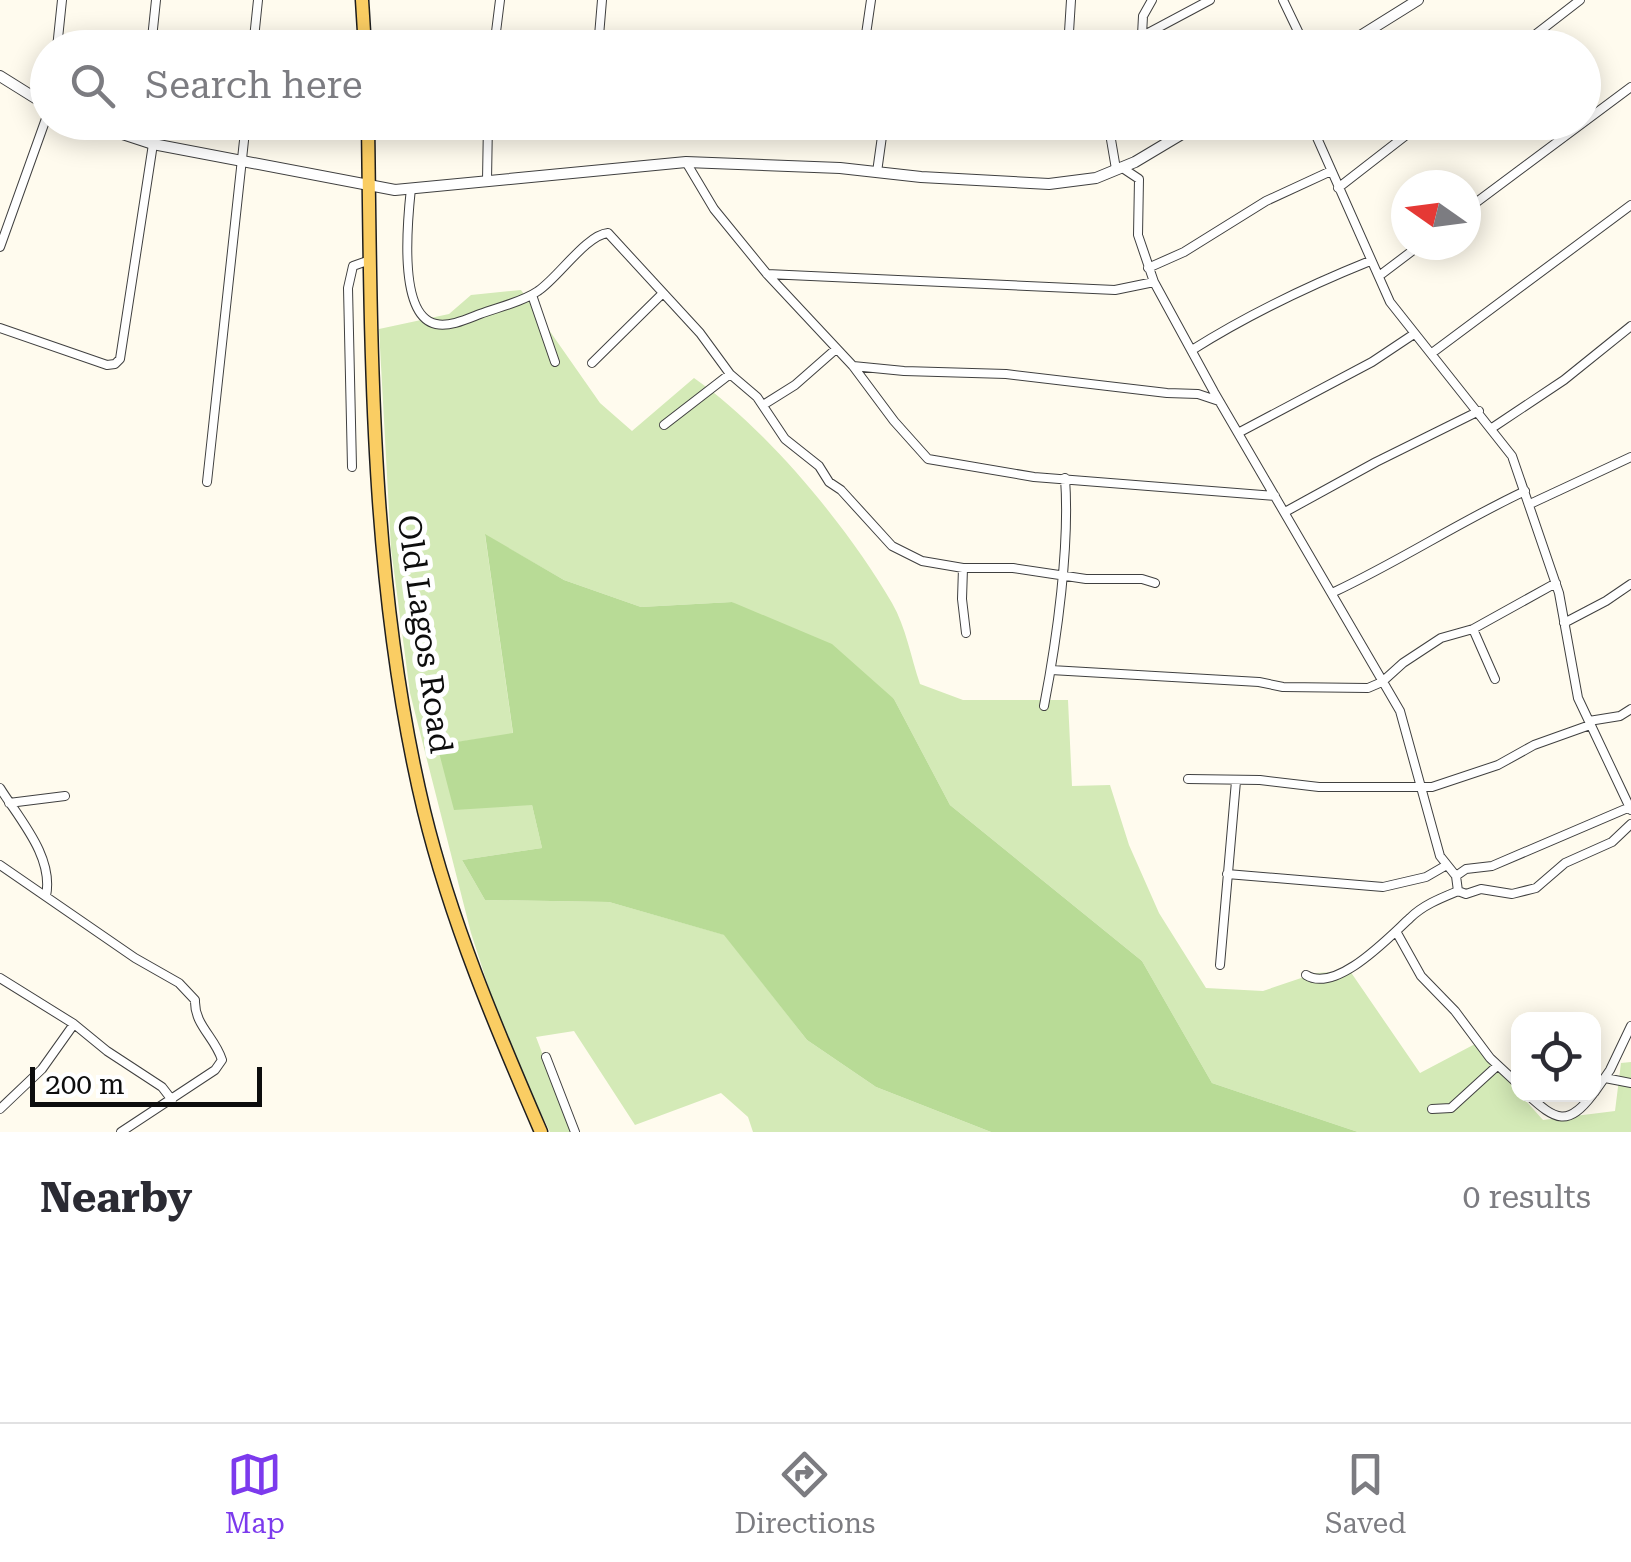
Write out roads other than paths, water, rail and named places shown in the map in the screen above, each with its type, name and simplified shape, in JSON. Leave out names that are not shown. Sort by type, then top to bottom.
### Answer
[{"type":"main road","points":[[362,0],[363,30]]},
{"type":"main road","name":"Old Lagos Road","points":[[368,140],[378,480],[388,607],[403,710],[425,814],[471,963],[541,1132]]},
{"type":"street","points":[[58,30],[62,0]]},
{"type":"street","points":[[153,30],[156,0]]},
{"type":"street","points":[[255,30],[258,0]]},
{"type":"street","points":[[496,30],[500,0]]},
{"type":"street","points":[[600,30],[602,0]]},
{"type":"street","points":[[867,30],[871,0]]},
{"type":"street","points":[[1069,30],[1071,0]]},
{"type":"street","points":[[1142,30],[1143,16],[1152,0]]},
{"type":"street","points":[[1152,30],[1210,0]]},
{"type":"street","points":[[1283,0],[1297,30]]},
{"type":"street","points":[[1370,30],[1418,0]]},
{"type":"street","points":[[1541,30],[1580,0]]},
{"type":"street","points":[[0,76],[30,97]]},
{"type":"street","points":[[1601,109],[1631,87]]},
{"type":"street","points":[[0,247],[37,140]]},
{"type":"street","points":[[141,140],[386,190],[686,162],[763,163],[1049,184],[1096,178],[1170,140]]},
{"type":"street","points":[[0,328],[108,364],[120,359],[150,140]]},
{"type":"street","points":[[206,482],[244,140]]},
{"type":"street","points":[[488,140],[488,180]]},
{"type":"street","points":[[877,172],[881,140]]},
{"type":"street","points":[[1112,140],[1119,168],[1138,180],[1138,235],[1154,282],[1400,711],[1440,856],[1456,876],[1458,891]]},
{"type":"street","points":[[1318,140],[1390,302],[1512,456],[1556,582],[1572,679],[1630,808],[1456,876]]},
{"type":"street","points":[[1338,188],[1400,140]]},
{"type":"street","points":[[1481,199],[1560,140]]},
{"type":"street","points":[[686,162],[714,209],[767,274],[852,366],[928,458],[1018,475],[1275,496]]},
{"type":"street","points":[[1148,268],[1184,252],[1266,202],[1331,171]]},
{"type":"street","points":[[411,188],[405,234],[414,299],[418,312],[428,321],[450,324],[532,295],[602,232],[616,239],[700,333],[730,374],[763,405],[785,439],[819,466],[829,482],[892,546],[922,560],[963,568],[1013,568],[1086,579],[1155,582]]},
{"type":"street","points":[[1432,354],[1631,205]]},
{"type":"street","points":[[352,467],[349,275],[359,262],[372,260]]},
{"type":"street","points":[[1378,276],[1400,260]]},
{"type":"street","points":[[1192,350],[1230,325],[1302,288],[1370,261]]},
{"type":"street","points":[[767,274],[1116,290],[1154,282]]},
{"type":"street","points":[[592,363],[662,294]]},
{"type":"street","points":[[532,295],[554,362]]},
{"type":"street","points":[[1492,428],[1564,380],[1631,326]]},
{"type":"street","points":[[1238,433],[1372,362],[1414,334]]},
{"type":"street","points":[[763,405],[795,385],[836,349]]},
{"type":"street","points":[[852,366],[1006,374],[1198,394],[1219,401]]},
{"type":"street","points":[[864,380],[876,370]]},
{"type":"street","points":[[664,425],[730,374]]},
{"type":"street","points":[[1198,394],[1209,383]]},
{"type":"street","points":[[1285,512],[1480,411]]},
{"type":"street","points":[[1530,504],[1631,457]]},
{"type":"street","points":[[1044,706],[1068,507],[1065,478]]},
{"type":"street","points":[[1334,592],[1525,491]]},
{"type":"street","points":[[963,568],[966,633]]},
{"type":"street","points":[[1051,670],[1258,682],[1296,688],[1368,688],[1382,682],[1429,644],[1473,629],[1556,582]]},
{"type":"street","points":[[1564,623],[1631,584]]},
{"type":"street","points":[[1473,629],[1494,679]]},
{"type":"street","points":[[1188,779],[1422,788],[1457,781],[1534,745],[1631,709]]},
{"type":"street","points":[[1220,964],[1236,781]]},
{"type":"street","points":[[0,788],[42,859],[47,872],[46,896]]},
{"type":"street","points":[[9,803],[65,796]]},
{"type":"street","points":[[1306,975],[1328,979],[1342,972],[1397,933],[1410,917],[1458,891],[1466,894],[1482,889],[1512,894],[1536,888],[1565,863],[1612,842],[1631,824]]},
{"type":"street","points":[[0,865],[134,958],[180,984],[196,1000],[194,1014],[222,1060],[172,1100],[120,1132]]},
{"type":"street","points":[[1227,874],[1383,886],[1426,877],[1445,866]]},
{"type":"street","points":[[1397,933],[1421,976],[1511,1078]]},
{"type":"street","points":[[0,978],[74,1024],[162,1087],[172,1100]]},
{"type":"street","points":[[0,1109],[42,1069],[74,1024]]},
{"type":"street","points":[[1601,1082],[1631,1026]]},
{"type":"street","points":[[546,1058],[575,1132]]},
{"type":"street","points":[[1432,1110],[1451,1108],[1497,1066]]},
{"type":"street","points":[[1604,1078],[1631,1083]]},
{"type":"street","points":[[1536,1102],[1568,1118],[1586,1102]]}]
